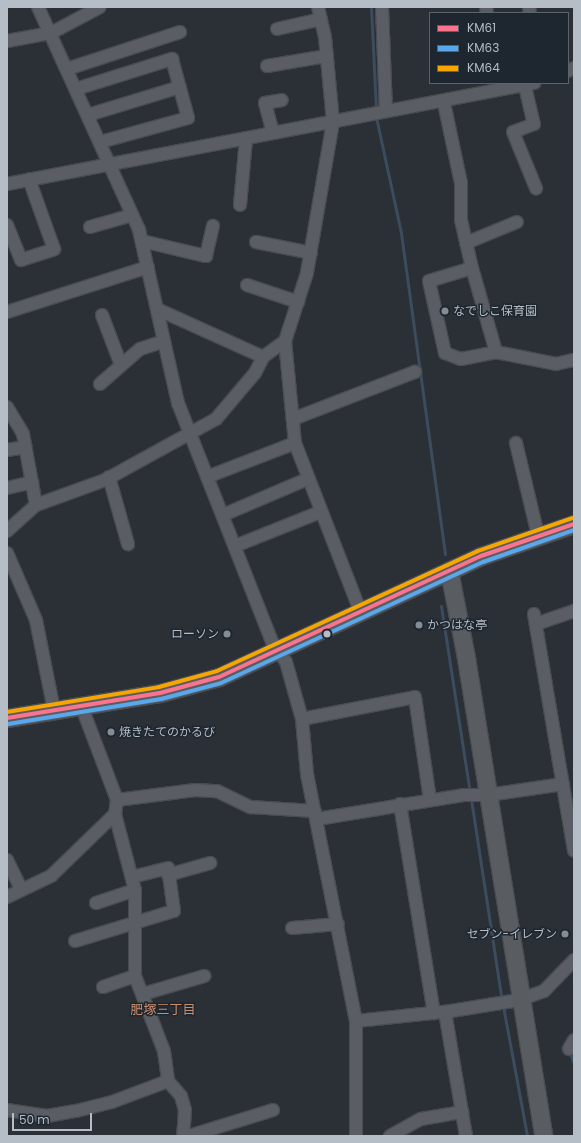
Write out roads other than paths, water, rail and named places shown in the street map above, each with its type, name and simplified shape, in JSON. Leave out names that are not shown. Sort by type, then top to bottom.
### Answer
[{"type":"main road","points":[[7,718],[186,687],[279,652],[449,570],[538,535],[574,524]]},
{"type":"main road","points":[[449,570],[475,795],[514,1001],[543,1136]]},
{"type":"street","points":[[38,7],[132,215],[142,242],[159,310],[164,342],[178,403],[279,652],[286,662],[302,719],[306,774],[316,815],[338,924],[356,1022],[356,1136]]},
{"type":"street","points":[[7,41],[51,33],[100,7]]},
{"type":"street","points":[[382,7],[385,111]]},
{"type":"street","points":[[277,29],[319,13],[327,56],[333,122],[311,253],[298,302],[285,341],[295,443],[307,479],[361,613]]},
{"type":"street","points":[[67,69],[180,32]]},
{"type":"street","points":[[267,66],[327,56]]},
{"type":"street","points":[[76,89],[172,59],[188,118],[100,142]]},
{"type":"street","points":[[7,184],[110,166],[385,111],[444,103],[501,88],[529,85],[534,124],[513,132],[536,188]]},
{"type":"street","points":[[88,115],[180,87]]},
{"type":"street","points":[[273,133],[265,103],[282,100]]},
{"type":"street","points":[[444,103],[461,183],[461,220],[472,268],[496,352]]},
{"type":"street","points":[[240,205],[246,138]]},
{"type":"street","points":[[7,225],[21,260],[54,249],[29,180]]},
{"type":"street","points":[[90,226],[132,215]]},
{"type":"street","points":[[466,243],[517,222]]},
{"type":"street","points":[[142,242],[206,256],[213,226]]},
{"type":"street","points":[[256,242],[311,253]]},
{"type":"street","points":[[7,312],[148,267]]},
{"type":"street","points":[[472,268],[429,281],[445,353],[461,359],[496,352],[556,364],[574,360]]},
{"type":"street","points":[[247,285],[298,302]]},
{"type":"street","points":[[159,310],[263,357]]},
{"type":"street","points":[[102,314],[121,365]]},
{"type":"street","points":[[7,531],[36,505],[109,477],[189,432],[216,419],[255,373],[263,357],[285,341]]},
{"type":"street","points":[[100,384],[140,349],[164,342]]},
{"type":"street","points":[[293,419],[415,372]]},
{"type":"street","points":[[7,406],[23,434],[36,505]]},
{"type":"street","points":[[207,477],[295,443]]},
{"type":"street","points":[[516,443],[538,535]]},
{"type":"street","points":[[7,450],[26,447]]},
{"type":"street","points":[[109,477],[128,544]]},
{"type":"street","points":[[223,515],[307,479]]},
{"type":"street","points":[[7,488],[32,482]]},
{"type":"street","points":[[235,546],[320,512]]},
{"type":"street","points":[[7,553],[36,620],[54,710]]},
{"type":"street","points":[[573,844],[535,619],[574,611]]},
{"type":"street","points":[[302,719],[415,697],[430,800]]},
{"type":"street","points":[[82,705],[117,800],[115,814],[135,890],[137,921],[135,976],[164,1051],[168,1081],[180,1096],[185,1110],[182,1136]]},
{"type":"street","points":[[117,800],[195,790],[217,792],[250,807],[316,815],[563,784]]},
{"type":"street","points":[[400,804],[440,1013],[466,1136]]},
{"type":"street","points":[[7,897],[51,876],[115,814]]},
{"type":"street","points":[[168,875],[210,863]]},
{"type":"street","points":[[8,865],[21,889]]},
{"type":"street","points":[[75,941],[174,911],[168,868],[133,878]]},
{"type":"street","points":[[96,903],[135,890]]},
{"type":"street","points":[[292,928],[338,924]]},
{"type":"street","points":[[356,1022],[440,1013],[514,1001],[544,991],[574,960]]},
{"type":"street","points":[[103,987],[135,976]]},
{"type":"street","points":[[143,994],[204,976]]},
{"type":"street","points":[[7,1110],[47,1116],[76,1111],[112,1102],[168,1081]]},
{"type":"street","points":[[189,1136],[273,1110]]},
{"type":"street","points":[[390,1136],[421,1119],[462,1112]]},
{"type":"waterway","points":[[371,7],[376,111]]},
{"type":"waterway","points":[[376,117],[401,233],[445,554]]},
{"type":"waterway","points":[[441,606],[470,793]]},
{"type":"waterway","points":[[471,799],[502,1001]]},
{"type":"waterway","points":[[503,1006],[527,1136]]},
{"type":"waterway","points":[[571,1056],[574,1063]]},
{"type":"place","name":"なでしこ保育園","points":[[445,311]]},
{"type":"place","name":"かつはな亭","points":[[419,625]]},
{"type":"place","name":"ローソン","points":[[227,634]]},
{"type":"place","name":"焼きたてのかるび","points":[[111,732]]},
{"type":"place","name":"セブン-イレブン","points":[[565,934]]},
{"type":"district","name":"肥塚三丁目","points":[[163,1010]]}]
